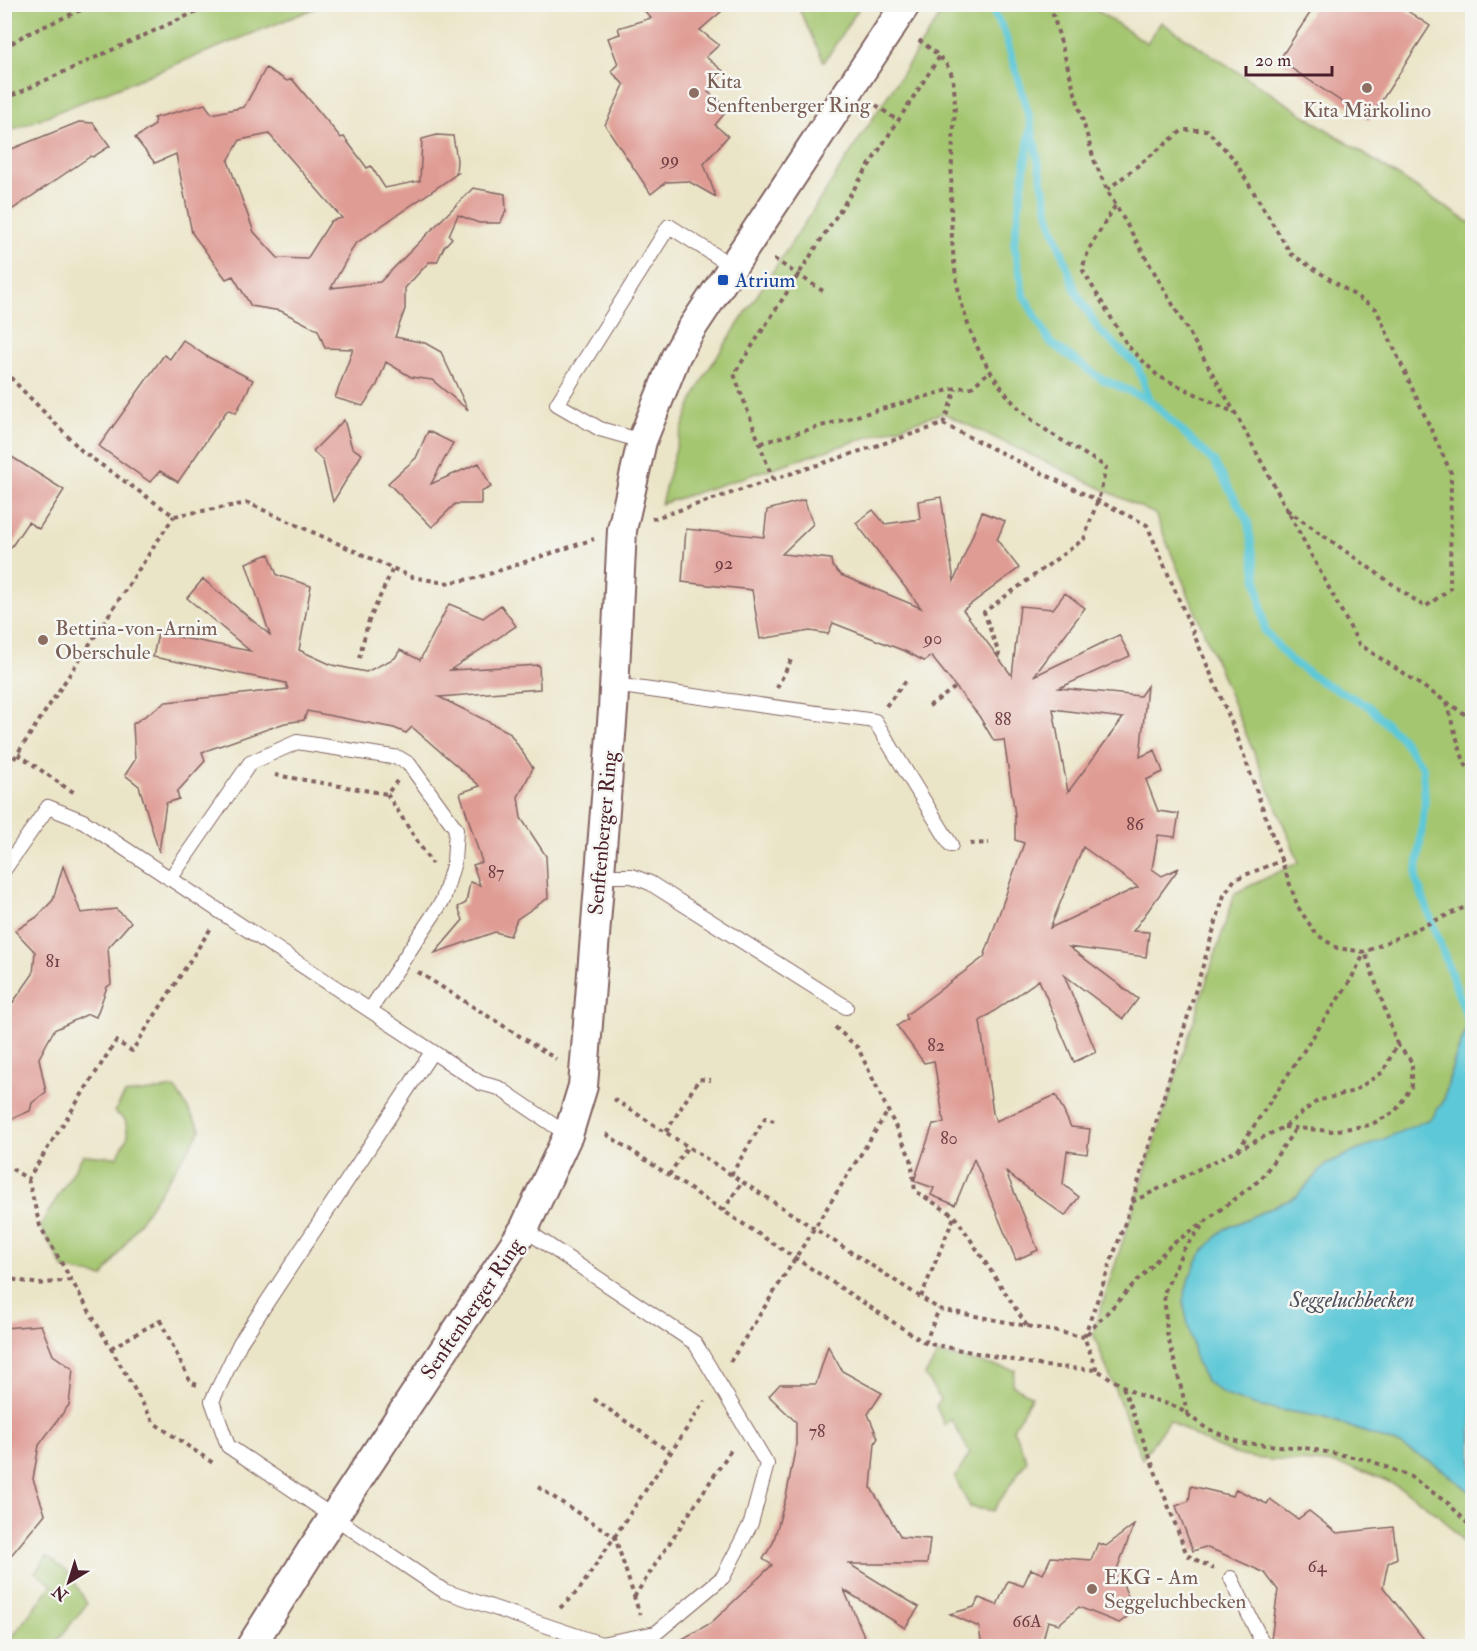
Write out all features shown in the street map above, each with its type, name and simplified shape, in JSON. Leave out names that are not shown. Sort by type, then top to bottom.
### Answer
[{"type":"street","name":"Senftenberger Ring","points":[[251,1647],[524,1229],[568,1135],[583,1086],[614,685],[622,530],[642,441],[675,356],[906,4]]},
{"type":"lane","points":[[642,441],[600,429],[557,404],[669,226],[732,266]]},
{"type":"lane","points":[[614,685],[875,721],[951,845]]},
{"type":"lane","points":[[170,879],[250,763],[297,742],[399,758],[409,764],[456,829],[454,862],[443,900],[370,1010]]},
{"type":"lane","points":[[4,870],[48,807],[82,821],[432,1052],[480,1083],[499,1089],[568,1135]]},
{"type":"lane","points":[[599,876],[632,876],[650,883],[846,1007]]},
{"type":"lane","points":[[432,1052],[240,1343],[212,1401],[228,1446],[444,1591],[601,1644],[656,1633],[723,1577],[751,1523],[766,1464],[694,1343],[524,1229]]},
{"type":"lane","points":[[1231,1578],[1264,1647]]},
{"type":"path","points":[[4,48],[22,36],[94,4]]},
{"type":"path","points":[[4,93],[11,96],[213,4]]},
{"type":"path","points":[[858,4],[867,9]]},
{"type":"path","points":[[1050,4],[1094,160],[1107,190],[1234,413],[1359,644],[1473,719]]},
{"type":"path","points":[[919,40],[940,56],[953,79],[950,218],[956,284],[975,345],[1008,397],[1026,413],[1106,467],[1098,501],[1084,539],[984,612],[999,654],[993,658]]},
{"type":"path","points":[[773,480],[734,374],[940,56]]},
{"type":"path","points":[[876,105],[898,121]]},
{"type":"path","points":[[1107,190],[1183,130],[1207,130],[1233,158],[1291,254],[1376,309],[1451,473],[1450,589],[1425,607],[1287,510]]},
{"type":"path","points":[[1115,205],[1089,249],[1082,269],[1128,346],[1158,376],[1234,413]]},
{"type":"path","points":[[774,259],[826,293]]},
{"type":"path","points":[[4,371],[83,452],[174,516],[248,503],[412,577],[445,583],[477,578],[594,539]]},
{"type":"path","points":[[761,443],[956,388],[972,387],[990,371]]},
{"type":"path","points":[[944,424],[956,388]]},
{"type":"path","points":[[651,520],[944,424],[1147,525],[1234,728],[1298,907],[1316,934],[1337,948],[1365,952],[1473,904]]},
{"type":"path","points":[[4,774],[174,516]]},
{"type":"path","points":[[359,658],[368,623],[393,568]]},
{"type":"path","points":[[768,707],[791,660]]},
{"type":"path","points":[[875,721],[908,678]]},
{"type":"path","points":[[929,706],[956,687]]},
{"type":"path","points":[[1445,702],[1464,762],[1473,774]]},
{"type":"path","points":[[18,754],[63,784],[48,807]]},
{"type":"path","points":[[387,794],[409,764]]},
{"type":"path","points":[[245,770],[387,794],[447,887]]},
{"type":"path","points":[[1097,1370],[1084,1337],[1131,1203],[1224,895],[1235,879],[1283,860]]},
{"type":"path","points":[[28,1179],[116,1041],[132,1052],[221,912]]},
{"type":"path","points":[[1284,1127],[1330,1131],[1370,1125],[1395,1112],[1412,1086],[1412,1062],[1397,1044],[1365,952]]},
{"type":"path","points":[[1238,1150],[1350,981],[1365,952]]},
{"type":"path","points":[[402,962],[563,1063]]},
{"type":"path","points":[[834,1026],[858,1048],[911,1159],[915,1191],[955,1216],[1027,1326]]},
{"type":"path","points":[[1131,1203],[1284,1127],[1317,1101],[1354,1091],[1383,1072],[1397,1044]]},
{"type":"path","points":[[666,1132],[699,1079],[711,1080]]},
{"type":"path","points":[[614,1099],[939,1309],[1084,1337]]},
{"type":"path","points":[[731,1174],[765,1118],[774,1121]]},
{"type":"path","points":[[1084,1337],[1171,1245],[1262,1179],[1296,1128]]},
{"type":"path","points":[[606,1134],[925,1343],[1044,1366],[1097,1370],[1136,1394],[1177,1407],[1206,1428],[1240,1443],[1305,1448],[1369,1460],[1411,1477],[1449,1504],[1473,1528]]},
{"type":"path","points":[[669,1176],[688,1146]]},
{"type":"path","points":[[4,1164],[28,1179],[40,1226],[154,1423],[223,1470]]},
{"type":"path","points":[[723,1211],[742,1182]]},
{"type":"path","points":[[921,1298],[955,1216]]},
{"type":"path","points":[[1188,1416],[1167,1333],[1164,1293],[1183,1250],[1208,1219]]},
{"type":"path","points":[[4,1278],[39,1284],[70,1280]]},
{"type":"path","points":[[925,1343],[939,1309]]},
{"type":"path","points":[[111,1348],[166,1317]]},
{"type":"path","points":[[160,1320],[191,1383],[216,1392]]},
{"type":"path","points":[[1123,1386],[1186,1555],[1231,1578]]},
{"type":"path","points":[[594,1399],[671,1453]]},
{"type":"path","points":[[634,1597],[746,1429]]},
{"type":"path","points":[[538,1487],[615,1537],[647,1635]]},
{"type":"green space","points":[[5,4],[323,4],[323,5],[5,133]]},
{"type":"green space","points":[[797,5],[861,5],[824,62]]},
{"type":"green space","points":[[947,5],[1088,5],[1147,43],[1161,22],[1472,224],[1472,1024],[1469,1022],[1453,1064],[1444,1100],[1432,1119],[1326,1164],[1297,1196],[1223,1230],[1256,1406],[1323,1417],[1400,1445],[1436,1465],[1472,1493],[1472,1554],[1444,1521],[1427,1506],[1409,1493],[1368,1473],[1325,1463],[1257,1459],[1236,1454],[1206,1442],[1169,1420],[1142,1459],[1093,1333],[1235,893],[1299,862],[1155,514],[943,413],[661,504],[685,420],[707,372]]},
{"type":"green space","points":[[175,1088],[201,1130],[103,1277],[64,1269],[40,1226],[83,1155],[117,1157],[128,1136],[125,1119],[114,1112],[125,1094]]},
{"type":"green space","points":[[938,1354],[1015,1370],[1012,1385],[1032,1396],[1013,1429],[1027,1460],[993,1511],[970,1507],[955,1478],[970,1453],[951,1419],[945,1426],[936,1406],[940,1399],[925,1375]]},
{"type":"green space","points":[[47,1556],[70,1574],[87,1604],[53,1646],[5,1646],[52,1585],[35,1572]]},
{"type":"water","name":"Seggeluchbecken","points":[[1469,1022],[1472,1024],[1472,1493],[1436,1465],[1400,1445],[1323,1417],[1256,1406],[1223,1394],[1207,1382],[1196,1362],[1183,1301],[1189,1278],[1200,1255],[1223,1230],[1297,1196],[1326,1164],[1432,1118],[1444,1100],[1453,1064]]},
{"type":"building","points":[[638,4],[730,4],[700,30],[719,45],[706,57],[723,71],[708,92],[729,108],[715,125],[728,136],[704,164],[716,197],[688,181],[666,182],[651,194],[605,125],[624,85],[611,71],[618,64],[608,38],[620,34],[618,28],[651,18]]},
{"type":"building","points":[[1316,4],[1397,4],[1430,26],[1369,120],[1279,60]]},
{"type":"building","points":[[266,68],[287,81],[292,79],[341,138],[344,137],[367,168],[371,166],[385,188],[420,181],[422,139],[437,135],[453,136],[457,160],[456,173],[458,173],[355,244],[331,288],[380,282],[473,188],[505,194],[506,211],[500,223],[479,223],[458,215],[449,235],[452,238],[444,247],[437,262],[429,262],[405,288],[405,309],[395,337],[425,343],[441,352],[468,410],[432,380],[411,377],[386,362],[377,385],[363,406],[335,398],[353,349],[325,348],[318,330],[281,311],[251,306],[233,276],[226,279],[192,233],[176,154],[155,163],[135,138],[155,125],[154,118],[205,104],[212,114],[244,107]],"holes":[[[269,134],[342,218],[331,221],[307,259],[278,258],[254,232],[228,161],[240,140]]]},
{"type":"building","points":[[79,122],[93,123],[110,146],[93,157],[91,156],[4,215],[4,152]]},
{"type":"building","points":[[183,340],[206,356],[253,380],[236,413],[228,409],[178,482],[160,471],[150,482],[99,446],[164,355],[170,359]]},
{"type":"building","points":[[344,420],[352,448],[362,454],[333,502],[323,461],[313,451]]},
{"type":"building","points":[[428,431],[453,443],[431,484],[479,463],[491,487],[481,492],[481,504],[455,504],[432,527],[388,483],[416,458]]},
{"type":"building","points":[[4,452],[64,490],[39,529],[28,522],[4,558]]},
{"type":"building","points":[[941,497],[954,581],[982,512],[1005,521],[997,540],[1019,568],[963,610],[1012,676],[1020,606],[1053,609],[1065,593],[1085,608],[1034,676],[1119,635],[1130,656],[1059,688],[1140,696],[1147,686],[1140,757],[1155,750],[1163,772],[1146,780],[1158,811],[1179,814],[1175,837],[1158,835],[1152,869],[1162,876],[1179,868],[1133,931],[1149,932],[1146,957],[1069,947],[1138,999],[1123,1019],[1064,975],[1096,1052],[1074,1062],[1039,980],[980,1021],[996,1121],[1056,1095],[1071,1127],[1090,1129],[1087,1154],[1067,1151],[1063,1184],[1079,1197],[1065,1216],[1006,1172],[1038,1250],[1016,1260],[974,1159],[955,1205],[931,1195],[934,1188],[914,1181],[933,1124],[944,1123],[934,1061],[924,1063],[897,1026],[907,1019],[906,1015],[984,957],[1024,843],[1015,840],[1015,815],[1004,740],[994,741],[979,716],[931,656],[924,661],[833,623],[828,634],[810,631],[760,639],[752,590],[682,582],[686,529],[764,537],[767,510],[804,500],[813,524],[782,554],[831,559],[832,566],[841,575],[921,608],[856,523],[873,510],[885,524],[920,519],[918,501]],"holes":[[[1053,709],[1123,718],[1068,792]],[[1083,847],[1138,887],[1050,928]]]},
{"type":"building","points":[[269,554],[277,575],[311,586],[299,650],[332,665],[366,672],[395,658],[400,650],[420,660],[449,604],[483,618],[501,605],[516,626],[450,670],[539,665],[540,689],[439,697],[509,732],[533,768],[518,797],[521,818],[546,856],[548,898],[517,919],[510,936],[495,932],[435,953],[463,920],[458,907],[466,903],[470,882],[480,885],[473,865],[482,862],[460,793],[480,786],[412,727],[406,733],[394,728],[307,711],[304,720],[285,723],[202,752],[205,761],[177,792],[179,799],[166,803],[159,852],[139,786],[125,775],[135,760],[133,724],[166,702],[288,689],[286,683],[153,657],[158,633],[250,651],[187,598],[203,579],[270,635],[246,563]]},
{"type":"building","points":[[63,866],[81,913],[116,909],[131,922],[108,948],[111,984],[107,987],[96,1017],[88,1014],[54,1030],[39,1058],[46,1092],[32,1103],[30,1111],[4,1122],[4,1015],[33,974],[35,952],[15,931],[37,917],[53,900]]},
{"type":"building","points":[[41,1325],[53,1355],[73,1369],[69,1405],[39,1445],[33,1479],[45,1514],[4,1564],[4,1328]]},
{"type":"building","points":[[828,1346],[842,1371],[882,1393],[868,1414],[878,1438],[875,1443],[871,1488],[901,1537],[930,1539],[927,1564],[849,1564],[919,1607],[905,1628],[844,1590],[869,1647],[668,1647],[711,1623],[772,1565],[763,1559],[773,1543],[786,1497],[796,1445],[796,1422],[769,1396],[780,1384],[816,1384]]},
{"type":"building","points":[[1191,1486],[1233,1496],[1236,1489],[1267,1504],[1270,1499],[1298,1519],[1309,1511],[1337,1533],[1393,1527],[1397,1558],[1388,1563],[1383,1587],[1430,1647],[1283,1647],[1282,1642],[1271,1639],[1278,1590],[1265,1573],[1205,1547],[1193,1551],[1176,1506],[1189,1501]]},
{"type":"building","points":[[1134,1525],[1117,1569],[1134,1612],[1119,1623],[1079,1607],[1059,1624],[1048,1621],[1041,1647],[982,1647],[979,1627],[950,1614],[974,1607],[979,1598],[997,1605],[1008,1581],[1023,1586],[1031,1569],[1043,1574],[1051,1557],[1091,1560],[1098,1543],[1106,1546]]},
{"type":"waterway","points":[[4,10],[11,4]]},
{"type":"waterway","points":[[989,4],[1004,31],[1031,123],[1014,243],[1023,294],[1050,342],[1100,378],[1150,400],[1214,462],[1248,522],[1265,631],[1290,660],[1322,682],[1367,705],[1401,738],[1423,768],[1425,801],[1416,879],[1469,1022],[1472,1049]]},
{"type":"waterway","points":[[1032,129],[1049,216],[1076,292],[1099,330],[1137,365],[1150,400]]},
{"type":"place","name":"Kita Märkolino","points":[[1367,88]]},
{"type":"place","name":"Kita Senftenberger Ring","points":[[694,93]]},
{"type":"place","name":"Atrium","points":[[723,280]]},
{"type":"place","name":"Bettina-von-Arnim Oberschule","points":[[43,640]]},
{"type":"place","name":"EKG - Am Seggeluchbecken","points":[[1092,1589]]}]
